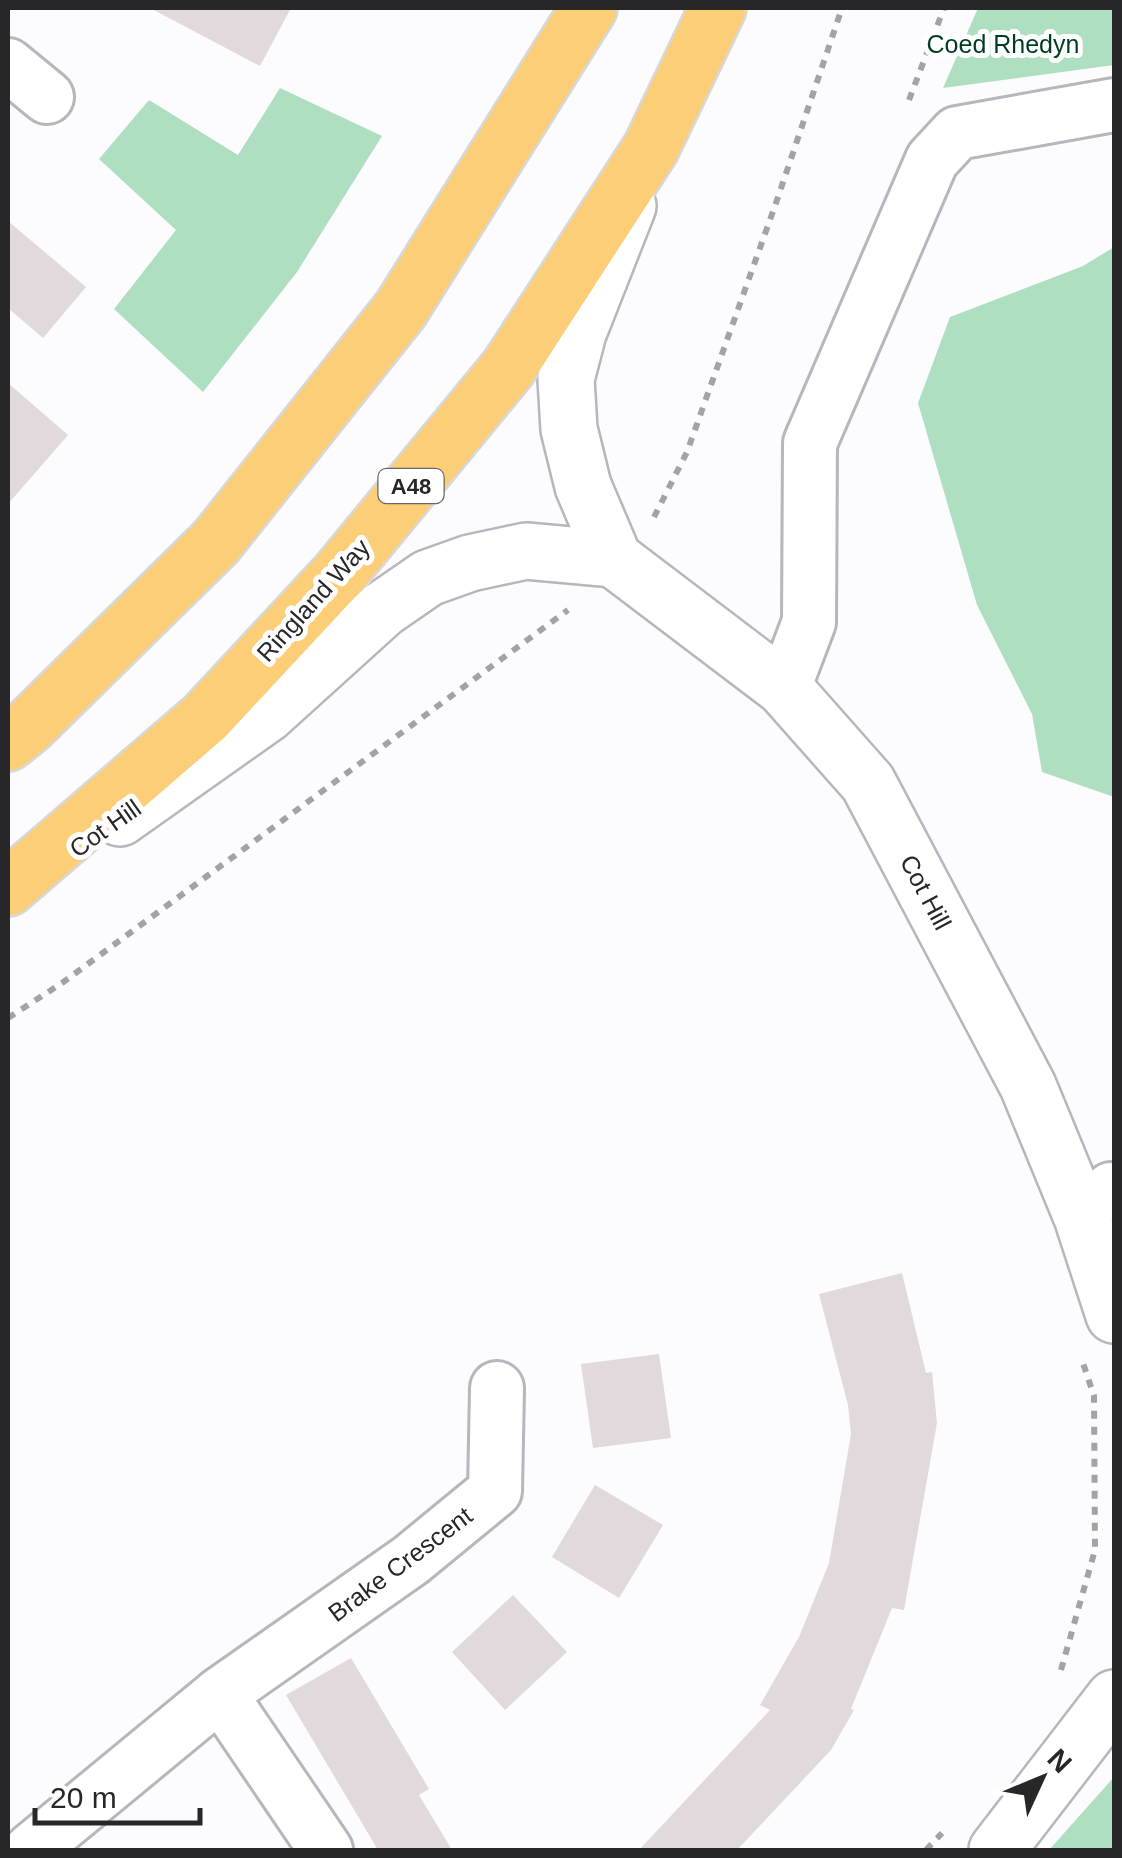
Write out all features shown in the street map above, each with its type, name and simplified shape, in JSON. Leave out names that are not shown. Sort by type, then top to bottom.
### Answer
[{"type":"main road","points":[[8,743],[216,542],[389,325],[589,8]]},
{"type":"main road","name":"Ringland Way","points":[[8,888],[205,718],[338,575],[509,367],[651,148],[718,8]]},
{"type":"street","points":[[784,688],[809,622],[810,443],[932,160],[957,133],[1114,105]]},
{"type":"street","name":"Cot Hill","points":[[651,148],[578,333],[566,379],[569,429],[583,486],[614,559],[784,688],[868,783],[1006,1040],[1076,1202],[1095,1328]]},
{"type":"street","name":"Cot Hill","points":[[8,898],[267,714],[383,610],[428,578],[526,551],[614,559]]},
{"type":"street","name":"Brake Crescent","points":[[31,1850],[220,1694],[411,1560],[495,1491],[497,1388]]},
{"type":"street","points":[[220,1694],[326,1850]]},
{"type":"street","points":[[997,1850],[1114,1700]]},
{"type":"path","points":[[1054,1683],[1062,1668],[1094,1550],[1095,1328]]},
{"type":"path","points":[[926,1850],[951,1824]]},
{"type":"green space","name":"Coed Rhedyn","points":[[978,8],[1114,8],[1114,65],[943,88]]},
{"type":"green space","points":[[280,88],[382,136],[297,272],[203,392],[114,309],[176,230],[99,159],[149,100],[238,155]]},
{"type":"green space","points":[[1114,247],[1114,797],[1042,772],[1032,714],[977,605],[918,403],[950,317],[1083,266]]},
{"type":"green space","points":[[1114,1777],[1114,1850],[1049,1850]]},
{"type":"building","points":[[150,8],[291,8],[260,66]]},
{"type":"building","points":[[8,221],[86,287],[43,338],[8,308]]},
{"type":"building","points":[[8,383],[68,435],[8,504]]},
{"type":"building","points":[[902,1273],[926,1373],[932,1372],[937,1423],[904,1610],[892,1608],[851,1709],[854,1710],[831,1750],[737,1850],[639,1850],[770,1710],[760,1705],[799,1637],[829,1563],[851,1434],[848,1405],[819,1294]]},
{"type":"building","points":[[659,1354],[671,1438],[593,1448],[581,1364]]},
{"type":"building","points":[[595,1485],[663,1525],[619,1598],[552,1557]]},
{"type":"building","points":[[513,1595],[567,1652],[505,1710],[452,1652]]},
{"type":"building","points":[[351,1658],[429,1789],[419,1795],[452,1850],[378,1850],[286,1695]]}]
